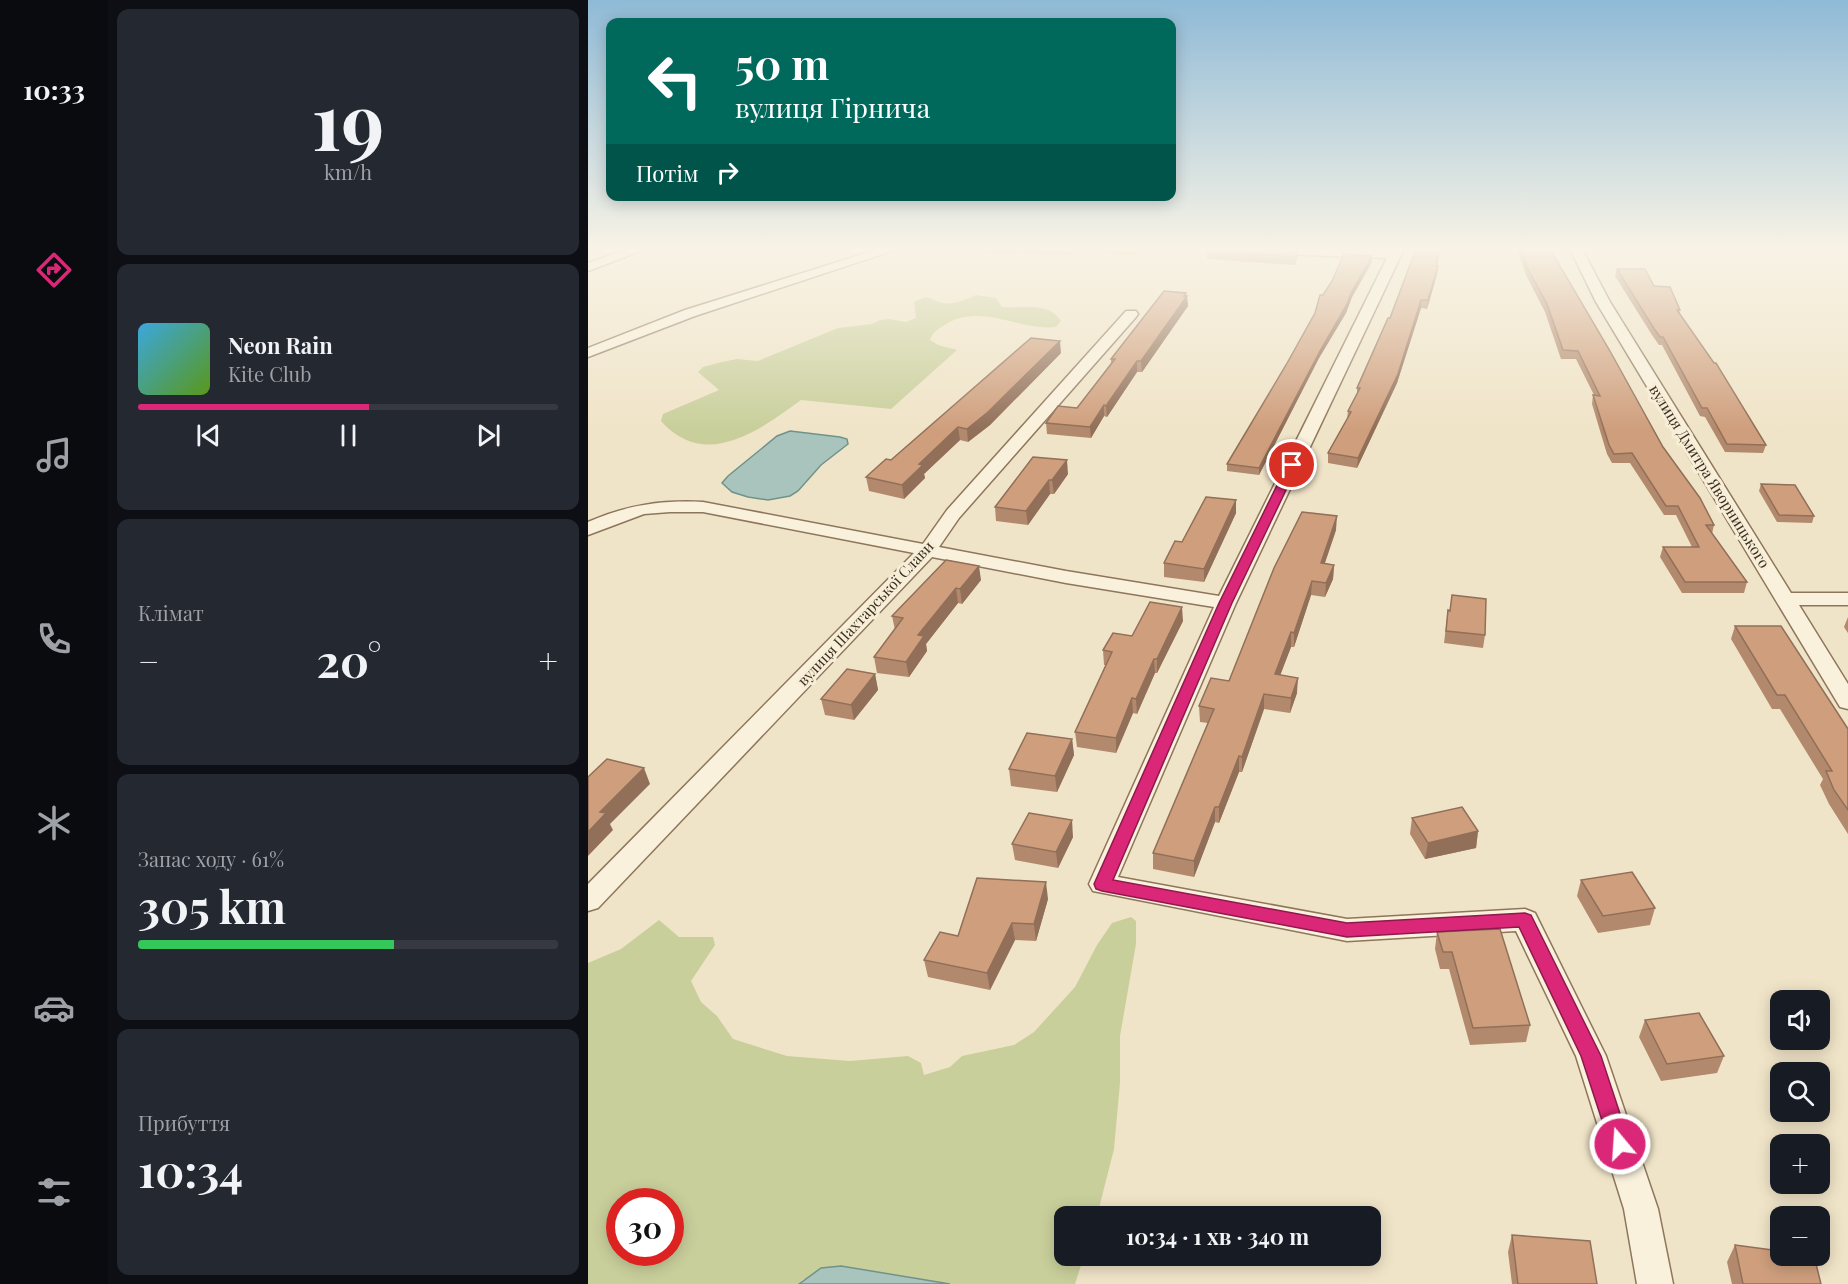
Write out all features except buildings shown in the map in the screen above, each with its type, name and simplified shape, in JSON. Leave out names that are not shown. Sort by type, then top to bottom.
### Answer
[{"type":"street","points":[[588,353],[703,309]]},
{"type":"street","points":[[1368,309],[1226,603],[1102,884],[1347,930],[1525,920],[1591,1056],[1641,1209],[1655,1284]]},
{"type":"street","name":"вулиця Дмитра Яворницького","points":[[1607,309],[1848,702]]},
{"type":"street","name":"вулиця Шахтарської Слави","points":[[588,901],[927,551],[953,514],[1131,315]]},
{"type":"street","points":[[588,529],[611,518],[656,506],[703,507],[1066,577],[1226,603]]},
{"type":"street","points":[[1786,599],[1848,599]]},
{"type":"green space","points":[[915,309],[1044,309],[1056,315],[1061,321],[1056,327],[1042,327],[973,316],[946,324],[935,332],[930,340],[938,345],[957,350],[891,409],[801,400],[750,433],[714,444],[696,443],[678,436],[661,421],[663,414],[719,390],[698,372],[703,367],[737,359],[758,361],[838,328],[872,324],[889,319],[906,322],[916,318]]},
{"type":"green space","points":[[1131,917],[1136,921],[1136,944],[1120,1036],[1120,1083],[1114,1149],[1100,1206],[1054,1206],[1054,1266],[1081,1266],[1075,1284],[950,1284],[841,1266],[802,1280],[799,1284],[588,1284],[588,963],[621,949],[659,920],[679,937],[713,937],[715,945],[691,981],[701,1002],[717,1016],[733,1039],[787,1056],[850,1061],[908,1056],[921,1063],[924,1075],[950,1067],[962,1056],[1014,1045],[1034,1032],[1075,987],[1097,945],[1112,923]]},
{"type":"water","points":[[790,431],[840,437],[847,439],[848,444],[821,465],[798,491],[790,496],[768,500],[748,497],[732,492],[722,483],[777,436]]},
{"type":"water","points":[[841,1266],[950,1284],[799,1284],[821,1268]]},
{"type":"route","points":[[1292,465],[1226,603],[1102,884],[1347,930],[1525,920],[1591,1056],[1620,1144]]}]
